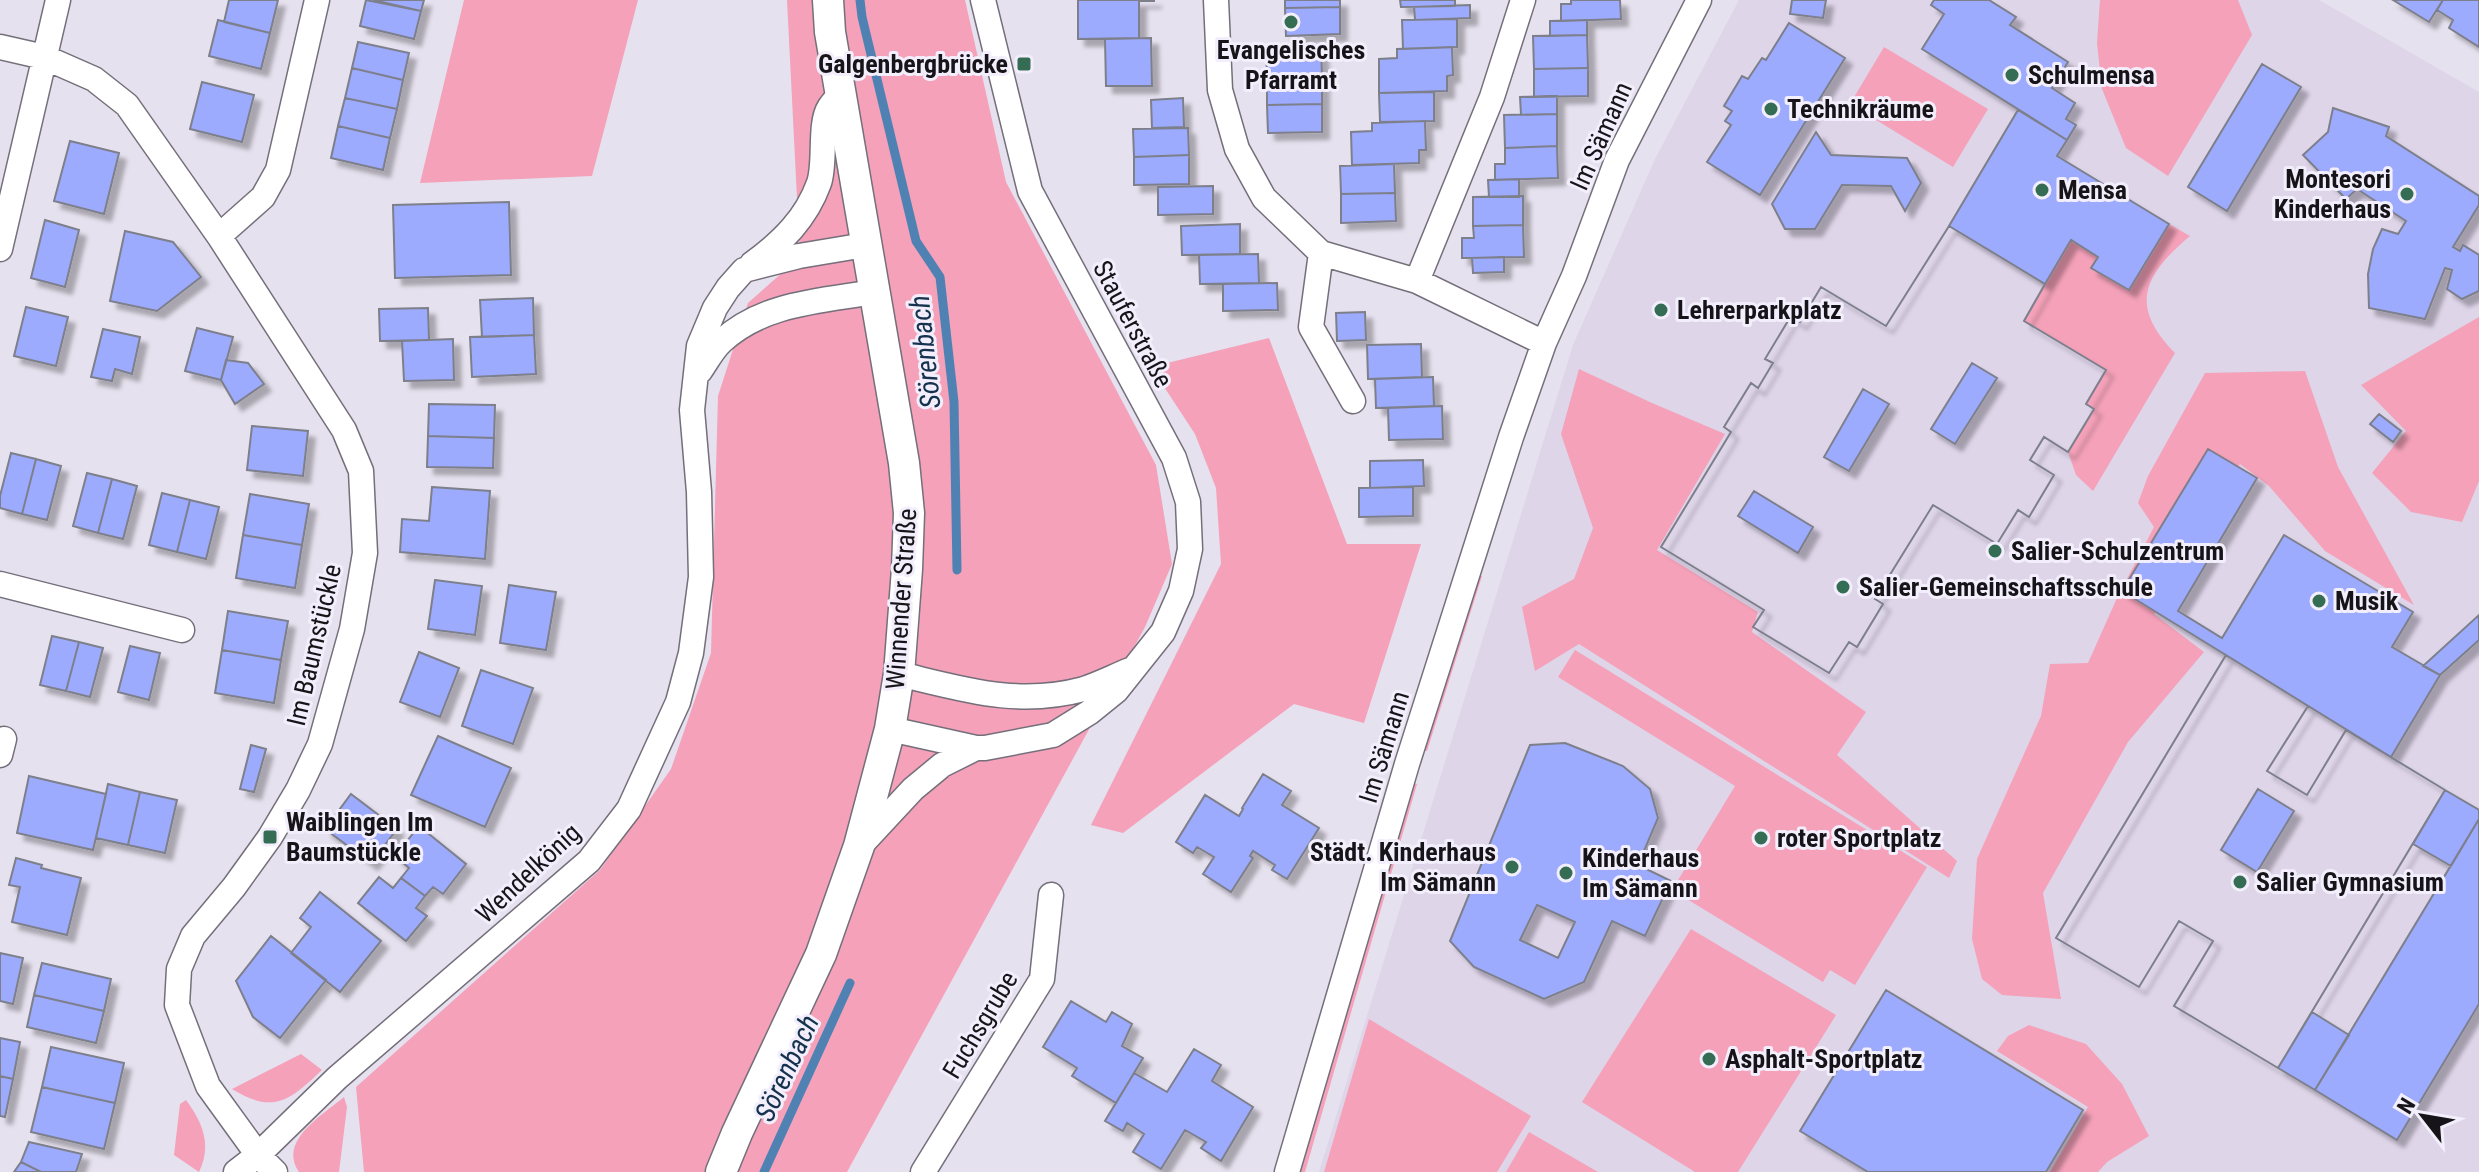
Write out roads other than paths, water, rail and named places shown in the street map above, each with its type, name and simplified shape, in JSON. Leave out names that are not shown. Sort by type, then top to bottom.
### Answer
[{"type":"street","points":[[0,249],[58,0]]},
{"type":"street","points":[[219,236],[263,197],[278,170],[317,0]]},
{"type":"street","name":"Winnender Straße","points":[[721,1172],[821,954],[859,846],[890,729],[899,674],[909,513],[904,463],[830,32],[828,0]]},
{"type":"street","name":"Stauferstraße","points":[[859,846],[896,806],[942,765],[976,748],[1053,735],[1116,691],[1163,632],[1181,591],[1190,549],[1188,502],[1174,458],[1030,191],[983,0]]},
{"type":"street","points":[[1216,0],[1220,90],[1237,149],[1264,198],[1321,253],[1417,281],[1544,343]]},
{"type":"street","points":[[1417,281],[1492,97],[1523,0]]},
{"type":"street","name":"Im Sämann","points":[[1287,1172],[1407,764],[1503,461],[1544,343],[1574,276],[1617,160],[1699,0]]},
{"type":"street","name":"Im Baumstückle","points":[[0,47],[44,57],[94,79],[127,105],[219,236],[344,430],[361,471],[365,553],[352,629],[320,744],[298,790],[270,837],[193,936],[179,969],[177,1005],[208,1086],[266,1163]]},
{"type":"street","name":"Wendelkönig","points":[[236,1172],[266,1163],[337,1078],[589,861],[629,809],[678,702],[691,653],[701,577],[699,492],[692,410],[699,346],[715,308],[744,270],[782,241],[799,222],[820,181],[827,111],[841,94]]},
{"type":"street","points":[[744,270],[799,256],[865,245]]},
{"type":"street","points":[[1321,253],[1311,327],[1353,401]]},
{"type":"street","points":[[694,380],[720,343],[748,321],[780,308],[874,292]]},
{"type":"street","points":[[0,584],[182,630]]},
{"type":"street","name":"Stauferstraße","points":[[899,674],[993,696],[1046,696],[1085,688],[1136,667]]},
{"type":"street","name":"Stauferstraße","points":[[890,729],[976,748]]},
{"type":"street","name":"Fuchsgrube","points":[[923,1172],[1042,979],[1051,895]]},
{"type":"waterway","name":"Sörenbach","points":[[860,0],[916,241],[940,277],[954,402],[957,570]]},
{"type":"waterway","name":"Sörenbach","points":[[764,1172],[850,983]]},
{"type":"place","name":"Evangelisches Pfarramt","points":[[1291,22]]},
{"type":"place","name":"Galgenbergbrücke","points":[[1024,64]]},
{"type":"place","name":"Schulmensa","points":[[2012,75]]},
{"type":"place","name":"Technikräume","points":[[1771,109]]},
{"type":"place","name":"Mensa","points":[[2042,190]]},
{"type":"place","name":"Montesori Kinderhaus","points":[[2407,194]]},
{"type":"place","name":"Lehrerparkplatz","points":[[1661,310]]},
{"type":"place","name":"Salier-Schulzentrum","points":[[1995,551]]},
{"type":"place","name":"Salier-Gemeinschaftsschule","points":[[1843,587]]},
{"type":"place","name":"Musik","points":[[2319,601]]},
{"type":"place","name":"Waiblingen Im Baumstückle","points":[[270,837]]},
{"type":"place","name":"roter Sportplatz","points":[[1761,838]]},
{"type":"place","name":"Städt. Kinderhaus Im Sämann","points":[[1512,867]]},
{"type":"place","name":"Kinderhaus Im Sämann","points":[[1566,873]]},
{"type":"place","name":"Salier Gymnasium","points":[[2240,882]]},
{"type":"place","name":"Asphalt-Sportplatz","points":[[1709,1059]]}]
